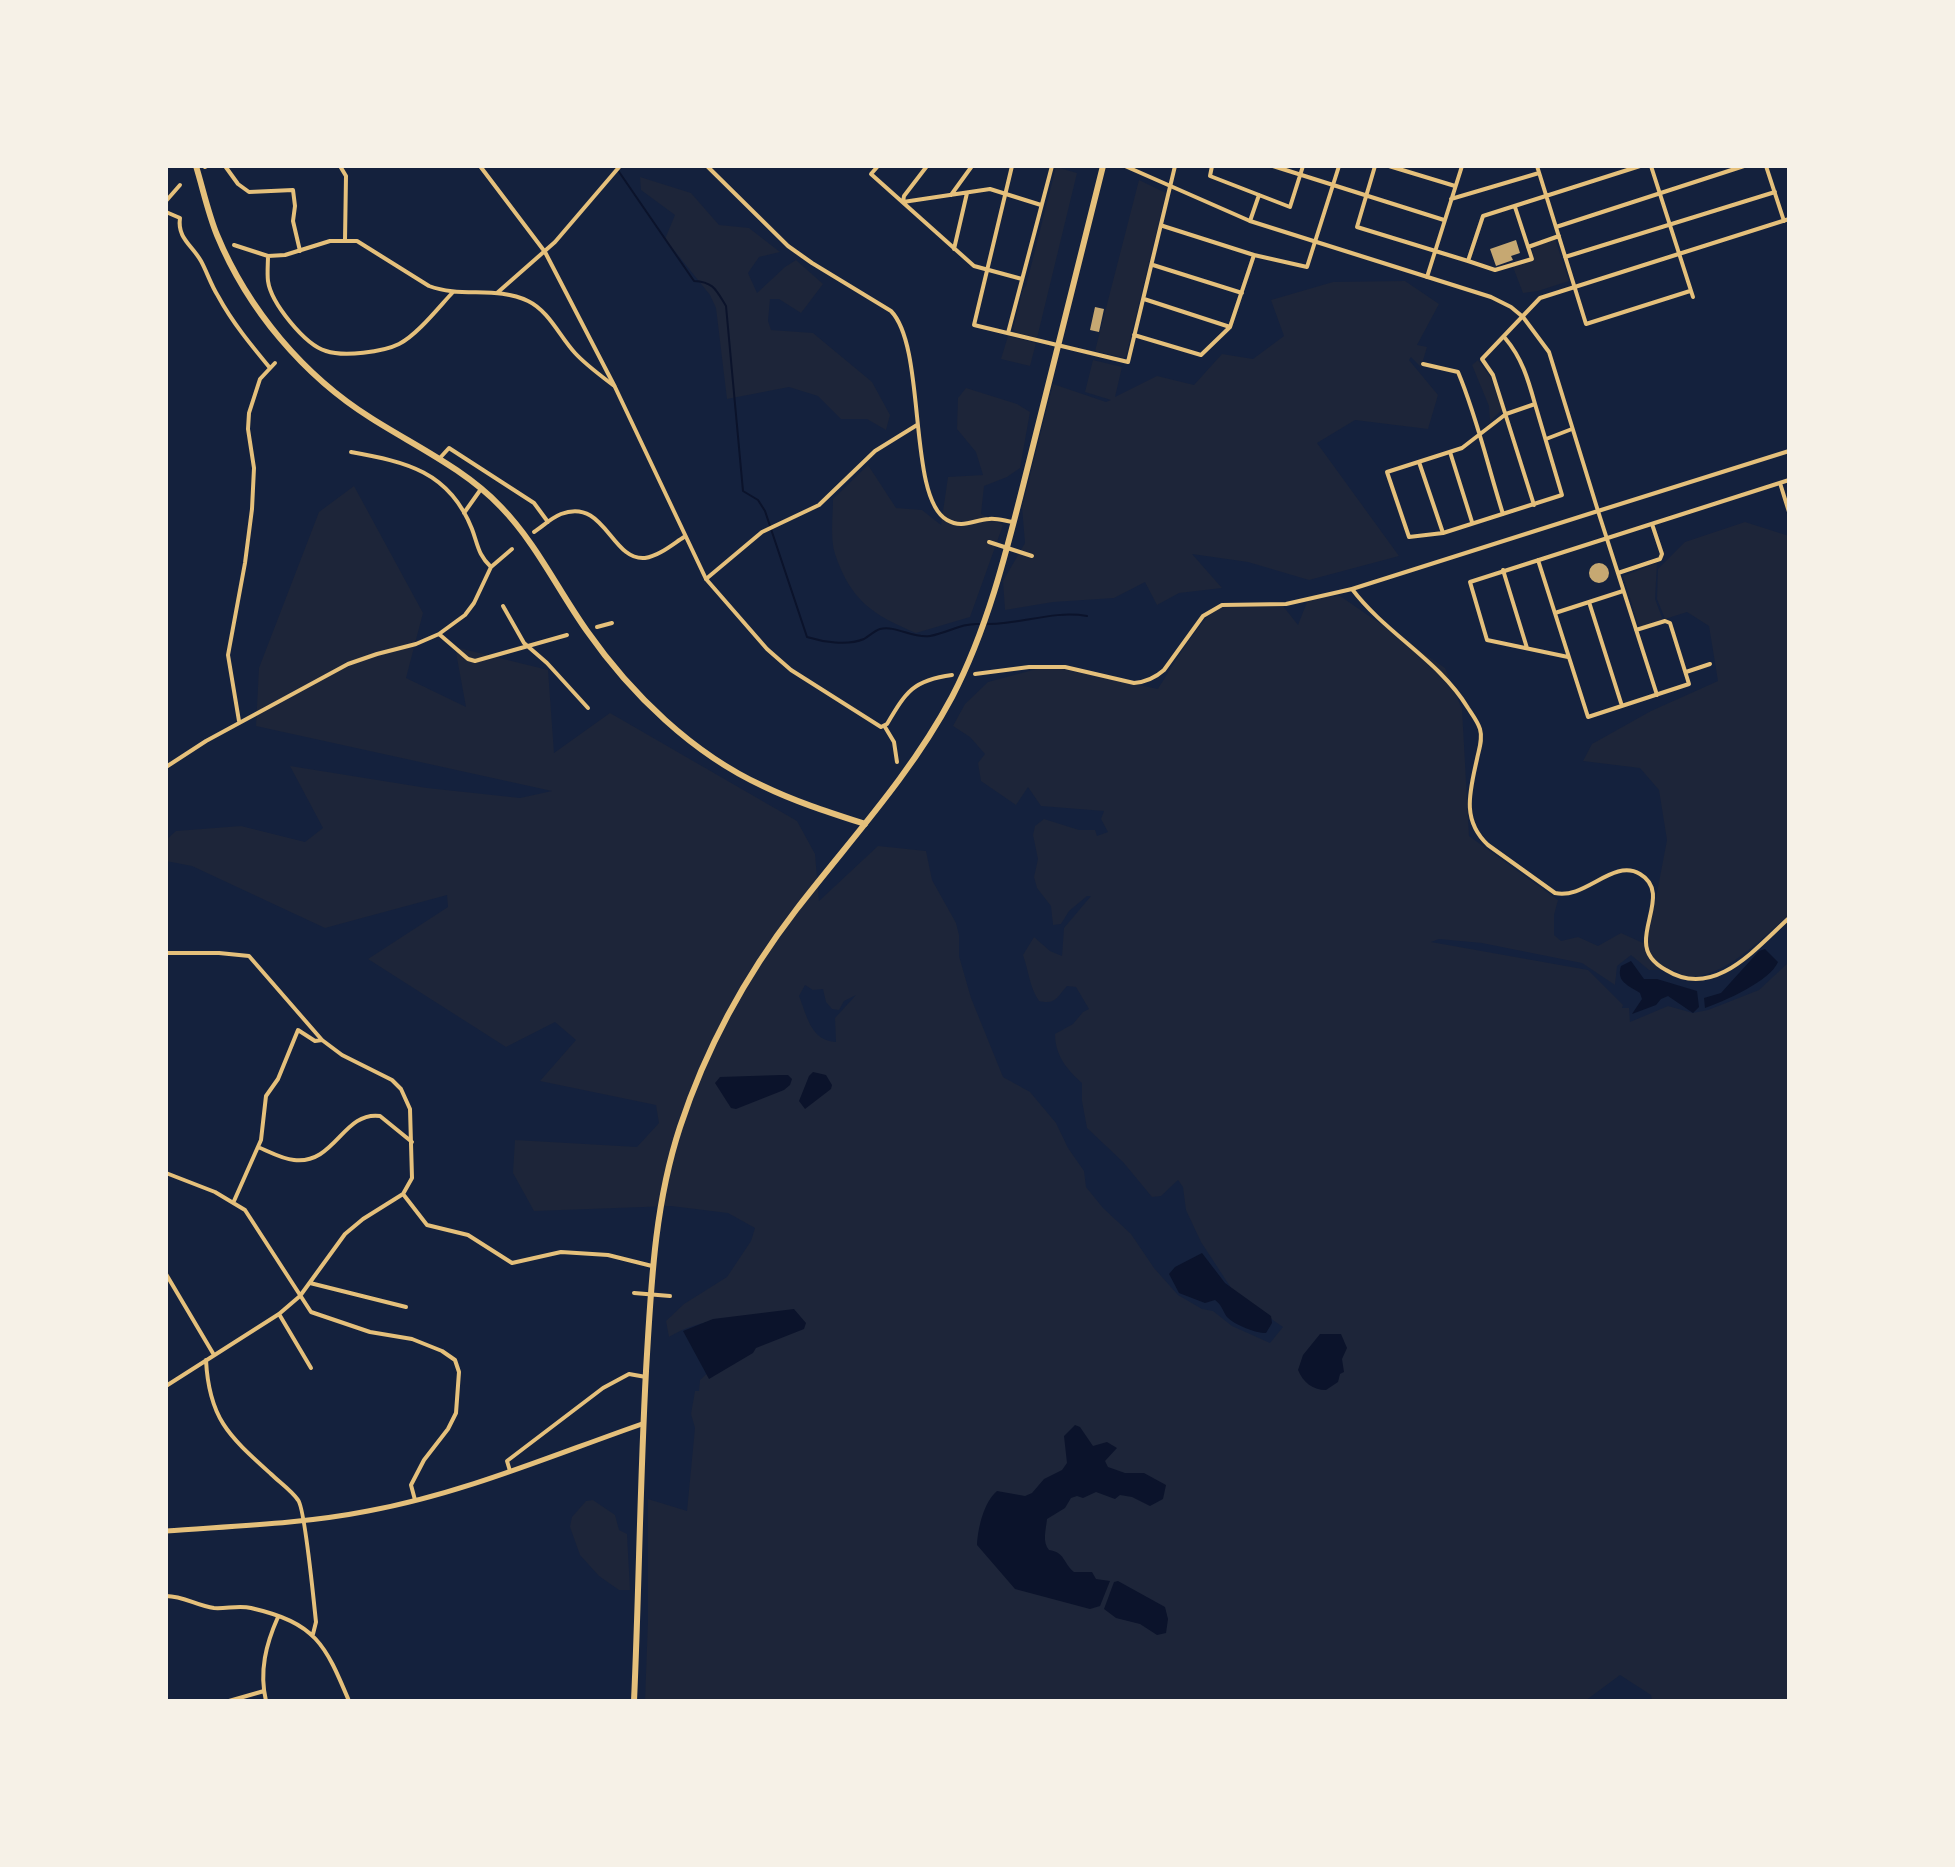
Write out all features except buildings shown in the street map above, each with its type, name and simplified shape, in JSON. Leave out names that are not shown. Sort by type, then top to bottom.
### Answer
[{"type":"main road","points":[[196,166],[227,257],[266,321],[289,350],[325,385],[354,407],[482,488],[517,524],[587,631],[621,674],[666,720],[715,758],[761,785],[865,824]]},
{"type":"main road","points":[[634,1701],[642,1424],[652,1266],[659,1209],[670,1160],[692,1093],[737,998],[773,941],[919,751],[963,674],[995,586],[1013,522],[1103,166]]},
{"type":"main road","points":[[166,1531],[303,1520],[415,1501],[642,1424]]},
{"type":"street","points":[[225,166],[238,184],[249,192],[293,190],[293,221],[300,251]]},
{"type":"street","points":[[340,166],[346,176],[345,240]]},
{"type":"street","points":[[480,166],[545,252],[615,387],[706,579],[767,649],[791,670],[875,725],[885,727],[894,742],[897,762]]},
{"type":"street","points":[[497,293],[545,252],[620,166]]},
{"type":"street","points":[[707,166],[788,246],[898,318],[906,338],[917,425],[933,505],[940,515],[956,524],[994,519],[1013,522]]},
{"type":"street","points":[[878,166],[871,174],[974,266],[1022,279]]},
{"type":"street","points":[[903,202],[904,196],[927,166]]},
{"type":"street","points":[[951,195],[972,166]]},
{"type":"street","points":[[1012,166],[974,325],[1128,362],[1175,166]]},
{"type":"street","points":[[1008,333],[1052,166]]},
{"type":"street","points":[[1125,166],[1250,221],[1491,297],[1523,317],[1549,352],[1657,695]]},
{"type":"street","points":[[1212,166],[1210,176],[1290,207],[1303,166]]},
{"type":"street","points":[[1273,166],[1444,220]]},
{"type":"street","points":[[1163,226],[1254,255],[1307,267],[1339,166]]},
{"type":"street","points":[[1375,166],[1357,227],[1495,270],[1532,259],[1515,207]]},
{"type":"street","points":[[1389,166],[1455,186]]},
{"type":"street","points":[[1427,277],[1462,166]]},
{"type":"street","points":[[1537,166],[1586,324],[1692,294],[1651,166]]},
{"type":"street","points":[[1468,261],[1483,216],[1640,166]]},
{"type":"street","points":[[1556,227],[1744,166]]},
{"type":"street","points":[[1534,505],[1493,375],[1482,359],[1540,298],[1786,220],[1766,166]]},
{"type":"street","points":[[1451,199],[1539,173]]},
{"type":"street","points":[[166,201],[180,185]]},
{"type":"street","points":[[903,202],[990,189],[1042,205]]},
{"type":"street","points":[[954,249],[968,192]]},
{"type":"street","points":[[1565,257],[1775,192]]},
{"type":"street","points":[[1250,221],[1259,195]]},
{"type":"street","points":[[166,212],[180,218],[182,237],[200,259],[240,331],[273,365],[260,379],[249,413],[248,429],[254,468],[252,509],[228,655],[239,722]]},
{"type":"street","points":[[1528,247],[1559,236]]},
{"type":"street","points":[[234,245],[268,256],[345,240],[364,244],[429,286],[453,292],[497,293],[530,302],[543,312],[573,351],[615,387]]},
{"type":"street","points":[[1134,335],[1201,355],[1230,327],[1254,255]]},
{"type":"street","points":[[268,256],[268,281],[272,296],[304,336],[325,351],[379,352],[404,342],[453,292]]},
{"type":"street","points":[[1152,264],[1242,293]]},
{"type":"street","points":[[1144,299],[1230,327]]},
{"type":"street","points":[[297,344],[304,336]]},
{"type":"street","points":[[1504,337],[1524,367],[1546,439],[1562,495],[1443,533],[1409,537],[1387,472],[1462,448],[1506,414],[1535,404]]},
{"type":"street","points":[[1423,364],[1458,372],[1472,406],[1478,437],[1503,514]]},
{"type":"street","points":[[706,579],[762,532],[819,505],[875,451],[917,425]]},
{"type":"street","points":[[1546,439],[1572,429]]},
{"type":"street","points":[[439,459],[449,448],[455,449],[478,468],[534,503],[548,522]]},
{"type":"street","points":[[975,674],[1029,667],[1065,667],[1134,683],[1142,682],[1158,676],[1203,616],[1222,605],[1286,604],[1352,589],[1789,451]]},
{"type":"street","points":[[351,452],[412,466],[449,490],[472,529],[479,557],[491,567]]},
{"type":"street","points":[[1450,452],[1473,523]]},
{"type":"street","points":[[1419,462],[1443,533]]},
{"type":"street","points":[[1568,657],[1487,640],[1470,585],[1473,579],[1789,480]]},
{"type":"street","points":[[1780,483],[1789,512]]},
{"type":"street","points":[[464,513],[482,488]]},
{"type":"street","points":[[534,532],[562,513],[588,514],[637,557],[656,554],[684,537]]},
{"type":"street","points":[[1618,573],[1660,559],[1662,554],[1652,523]]},
{"type":"street","points":[[989,542],[1032,556]]},
{"type":"street","points":[[166,767],[239,722],[348,664],[439,634],[465,615],[491,567],[512,549]]},
{"type":"street","points":[[1538,560],[1588,717],[1687,686],[1689,682],[1670,623],[1665,621],[1636,630]]},
{"type":"street","points":[[1503,570],[1527,648]]},
{"type":"street","points":[[1352,589],[1364,605],[1443,675],[1460,694],[1480,727],[1481,740],[1470,790],[1469,812],[1479,837],[1488,845],[1562,895],[1577,892],[1620,870],[1642,875],[1653,892],[1646,942],[1648,953],[1656,964],[1670,973],[1690,979],[1699,981],[1727,971],[1789,918]]},
{"type":"street","points":[[1555,613],[1623,591]]},
{"type":"street","points":[[1589,602],[1622,706]]},
{"type":"street","points":[[503,606],[526,646],[547,663],[588,708]]},
{"type":"street","points":[[597,627],[612,623]]},
{"type":"street","points":[[439,634],[468,659],[475,661],[567,635]]},
{"type":"street","points":[[1686,672],[1710,664]]},
{"type":"street","points":[[885,727],[910,689],[928,679],[952,675]]},
{"type":"street","points":[[166,953],[249,956],[322,1040],[342,1055],[392,1080],[401,1089],[410,1109],[412,1142],[412,1178],[403,1194],[345,1234],[300,1296],[279,1314],[166,1386]]},
{"type":"street","points":[[234,1201],[258,1147],[266,1096],[278,1079],[298,1030],[315,1041],[322,1040]]},
{"type":"street","points":[[258,1147],[295,1161],[315,1157],[331,1148],[347,1128],[374,1115],[380,1116],[412,1142]]},
{"type":"street","points":[[166,1173],[234,1201],[253,1220],[311,1312],[370,1332],[412,1339],[455,1360],[459,1372],[456,1413],[411,1485],[415,1501]]},
{"type":"street","points":[[403,1194],[427,1225],[468,1235],[512,1263],[561,1252],[608,1255],[652,1266]]},
{"type":"street","points":[[166,1274],[214,1355]]},
{"type":"street","points":[[310,1283],[406,1307]]},
{"type":"street","points":[[634,1293],[670,1296]]},
{"type":"street","points":[[279,1314],[311,1368]]},
{"type":"street","points":[[206,1360],[213,1407],[224,1427],[300,1502],[316,1622],[313,1634]]},
{"type":"street","points":[[510,1471],[507,1461],[566,1418],[579,1404],[629,1374],[646,1377]]},
{"type":"street","points":[[166,1596],[180,1596],[214,1608],[249,1607],[313,1634],[331,1658],[349,1701]]},
{"type":"street","points":[[266,1701],[265,1653],[278,1617]]},
{"type":"street","points":[[229,1701],[264,1691]]},
{"type":"shaded area","points":[[1056,167],[1077,173],[1037,338],[1016,333],[1013,329]]},
{"type":"shaded area","points":[[640,177],[691,193],[719,225],[749,228],[780,252],[759,257],[748,273],[757,293],[796,260],[823,284],[801,313],[779,299],[770,299],[768,321],[771,330],[813,333],[872,382],[890,415],[886,430],[867,419],[841,419],[818,396],[789,387],[727,399],[716,308],[710,295],[665,239],[675,215],[641,190]]},
{"type":"shaded area","points":[[1139,180],[1166,193],[1124,358],[1095,351]]},
{"type":"shaded area","points":[[1555,239],[1569,281],[1523,293],[1513,267],[1534,261],[1532,247]]},
{"type":"shaded area","points":[[1405,281],[1439,304],[1417,345],[1427,347],[1421,367],[1411,357],[1409,360],[1438,395],[1428,429],[1355,420],[1317,443],[1399,556],[1309,580],[1248,562],[1192,554],[1222,588],[1179,593],[1157,605],[1145,582],[1114,598],[1053,602],[1005,610],[1003,581],[1025,543],[1022,507],[1053,384],[1106,402],[1111,400],[1085,392],[1093,360],[1122,367],[1115,397],[1157,376],[1194,385],[1222,354],[1253,359],[1284,336],[1271,300],[1333,282]]},
{"type":"shaded area","points":[[1008,336],[1036,343],[1030,366],[1001,359]]},
{"type":"shaded area","points":[[1478,360],[1491,378],[1502,410],[1490,421],[1489,406],[1472,365]]},
{"type":"shaded area","points":[[966,388],[1017,404],[1030,412],[1020,468],[984,486],[981,514],[1003,525],[970,617],[916,633],[887,620],[865,604],[848,584],[833,548],[833,499],[868,465],[896,508],[922,510],[941,525],[948,477],[983,475],[976,452],[957,429],[958,398]]},
{"type":"shaded area","points":[[354,486],[423,613],[406,678],[466,707],[455,647],[548,670],[554,753],[610,713],[797,821],[815,854],[819,901],[878,846],[926,851],[932,880],[956,923],[959,956],[971,998],[1003,1077],[1030,1092],[1056,1123],[1084,1171],[1086,1187],[1131,1234],[1154,1268],[1178,1295],[1202,1309],[1213,1311],[1232,1326],[1270,1343],[1283,1327],[1235,1294],[1201,1242],[1186,1210],[1183,1187],[1178,1180],[1161,1196],[1152,1197],[1123,1162],[1087,1128],[1082,1083],[1063,1062],[1055,1034],[1073,1024],[1089,1009],[1076,987],[1067,986],[1056,999],[1045,1002],[1039,1001],[1031,984],[1023,955],[1034,937],[1050,951],[1062,956],[1064,928],[1091,896],[1069,911],[1061,924],[1053,925],[1051,906],[1037,888],[1034,877],[1038,859],[1033,835],[1035,826],[1044,819],[1079,830],[1095,830],[1097,836],[1108,832],[1101,819],[1104,811],[1041,806],[1028,787],[1016,805],[981,781],[978,763],[985,754],[970,737],[953,726],[965,704],[988,682],[1048,666],[1158,689],[1195,632],[1220,608],[1243,604],[1283,606],[1298,625],[1309,597],[1340,596],[1445,668],[1462,709],[1469,836],[1558,900],[1554,935],[1561,941],[1578,937],[1598,946],[1621,933],[1643,943],[1655,903],[1667,840],[1659,790],[1640,768],[1583,761],[1592,744],[1651,711],[1718,681],[1709,626],[1687,612],[1665,619],[1657,599],[1658,569],[1685,542],[1745,522],[1789,536],[1789,915],[1742,956],[1715,971],[1685,978],[1676,970],[1649,970],[1631,955],[1617,966],[1615,985],[1582,963],[1482,943],[1439,939],[1431,942],[1588,970],[1623,1005],[1622,1008],[1629,1008],[1630,1022],[1668,1006],[1693,1013],[1708,1010],[1759,990],[1789,962],[1789,1701],[1652,1701],[1651,1695],[1620,1675],[1585,1701],[645,1701],[648,1499],[687,1511],[695,1428],[691,1414],[695,1391],[699,1391],[700,1380],[768,1317],[705,1323],[669,1337],[666,1321],[684,1304],[727,1277],[751,1241],[755,1228],[728,1213],[671,1206],[534,1211],[513,1173],[515,1140],[637,1147],[659,1123],[656,1105],[540,1081],[576,1040],[555,1022],[506,1047],[368,959],[448,907],[447,895],[325,928],[192,866],[166,861],[166,840],[176,831],[241,826],[305,842],[323,828],[290,766],[427,788],[520,798],[552,791],[256,726],[259,668],[319,512]],"holes":[[[805,985],[813,990],[823,989],[826,1002],[832,1009],[839,1010],[844,1001],[856,995],[835,1018],[836,1042],[821,1037],[808,1019],[799,996]]]},
{"type":"shaded area","points":[[1657,563],[1655,599],[1663,620],[1642,627],[1638,624],[1623,576]]},
{"type":"shaded area","points":[[1765,949],[1778,962],[1766,976],[1746,990],[1705,1008],[1704,998],[1721,993],[1759,951]]},
{"type":"shaded area","points":[[1631,961],[1644,979],[1657,979],[1697,991],[1699,1007],[1693,1013],[1668,996],[1656,1005],[1632,1014],[1642,999],[1640,993],[1620,976],[1621,966]]},
{"type":"shaded area","points":[[813,1072],[826,1075],[832,1085],[805,1109],[799,1101]]},
{"type":"shaded area","points":[[788,1075],[792,1079],[784,1090],[736,1109],[731,1108],[715,1083],[720,1077]]},
{"type":"shaded area","points":[[1202,1253],[1225,1283],[1271,1316],[1272,1323],[1266,1333],[1235,1323],[1215,1300],[1205,1303],[1179,1293],[1169,1274],[1175,1267]]},
{"type":"shaded area","points":[[794,1309],[806,1323],[804,1329],[756,1348],[753,1353],[709,1379],[683,1331],[713,1319]]},
{"type":"shaded area","points":[[1320,1334],[1341,1334],[1347,1348],[1342,1359],[1344,1372],[1340,1374],[1338,1382],[1326,1390],[1309,1384],[1298,1370],[1303,1355]]},
{"type":"shaded area","points":[[1075,1425],[1080,1427],[1093,1446],[1107,1442],[1117,1448],[1105,1461],[1108,1467],[1125,1473],[1144,1473],[1166,1485],[1163,1499],[1150,1506],[1132,1497],[1120,1495],[1115,1499],[1096,1492],[1083,1498],[1071,1498],[1065,1508],[1047,1519],[1045,1540],[1049,1550],[1061,1555],[1074,1572],[1092,1572],[1096,1579],[1110,1581],[1100,1606],[1090,1609],[1015,1589],[977,1545],[982,1515],[992,1496],[997,1491],[1025,1496],[1032,1493],[1044,1479],[1062,1470],[1067,1463],[1064,1436]]},
{"type":"shaded area","points":[[593,1500],[615,1515],[619,1530],[627,1534],[630,1590],[619,1590],[599,1576],[580,1555],[570,1527],[572,1517],[586,1501]]},
{"type":"shaded area","points":[[1118,1581],[1165,1607],[1168,1619],[1166,1633],[1157,1635],[1140,1624],[1116,1618],[1104,1609],[1114,1582]]},
{"type":"waterway","points":[[615,166],[694,281],[710,285],[726,306],[743,491],[758,500],[765,511],[807,637],[843,643],[864,639],[886,628],[924,636],[979,624]]},
{"type":"waterway","points":[[986,624],[1061,615],[1087,616]]}]
